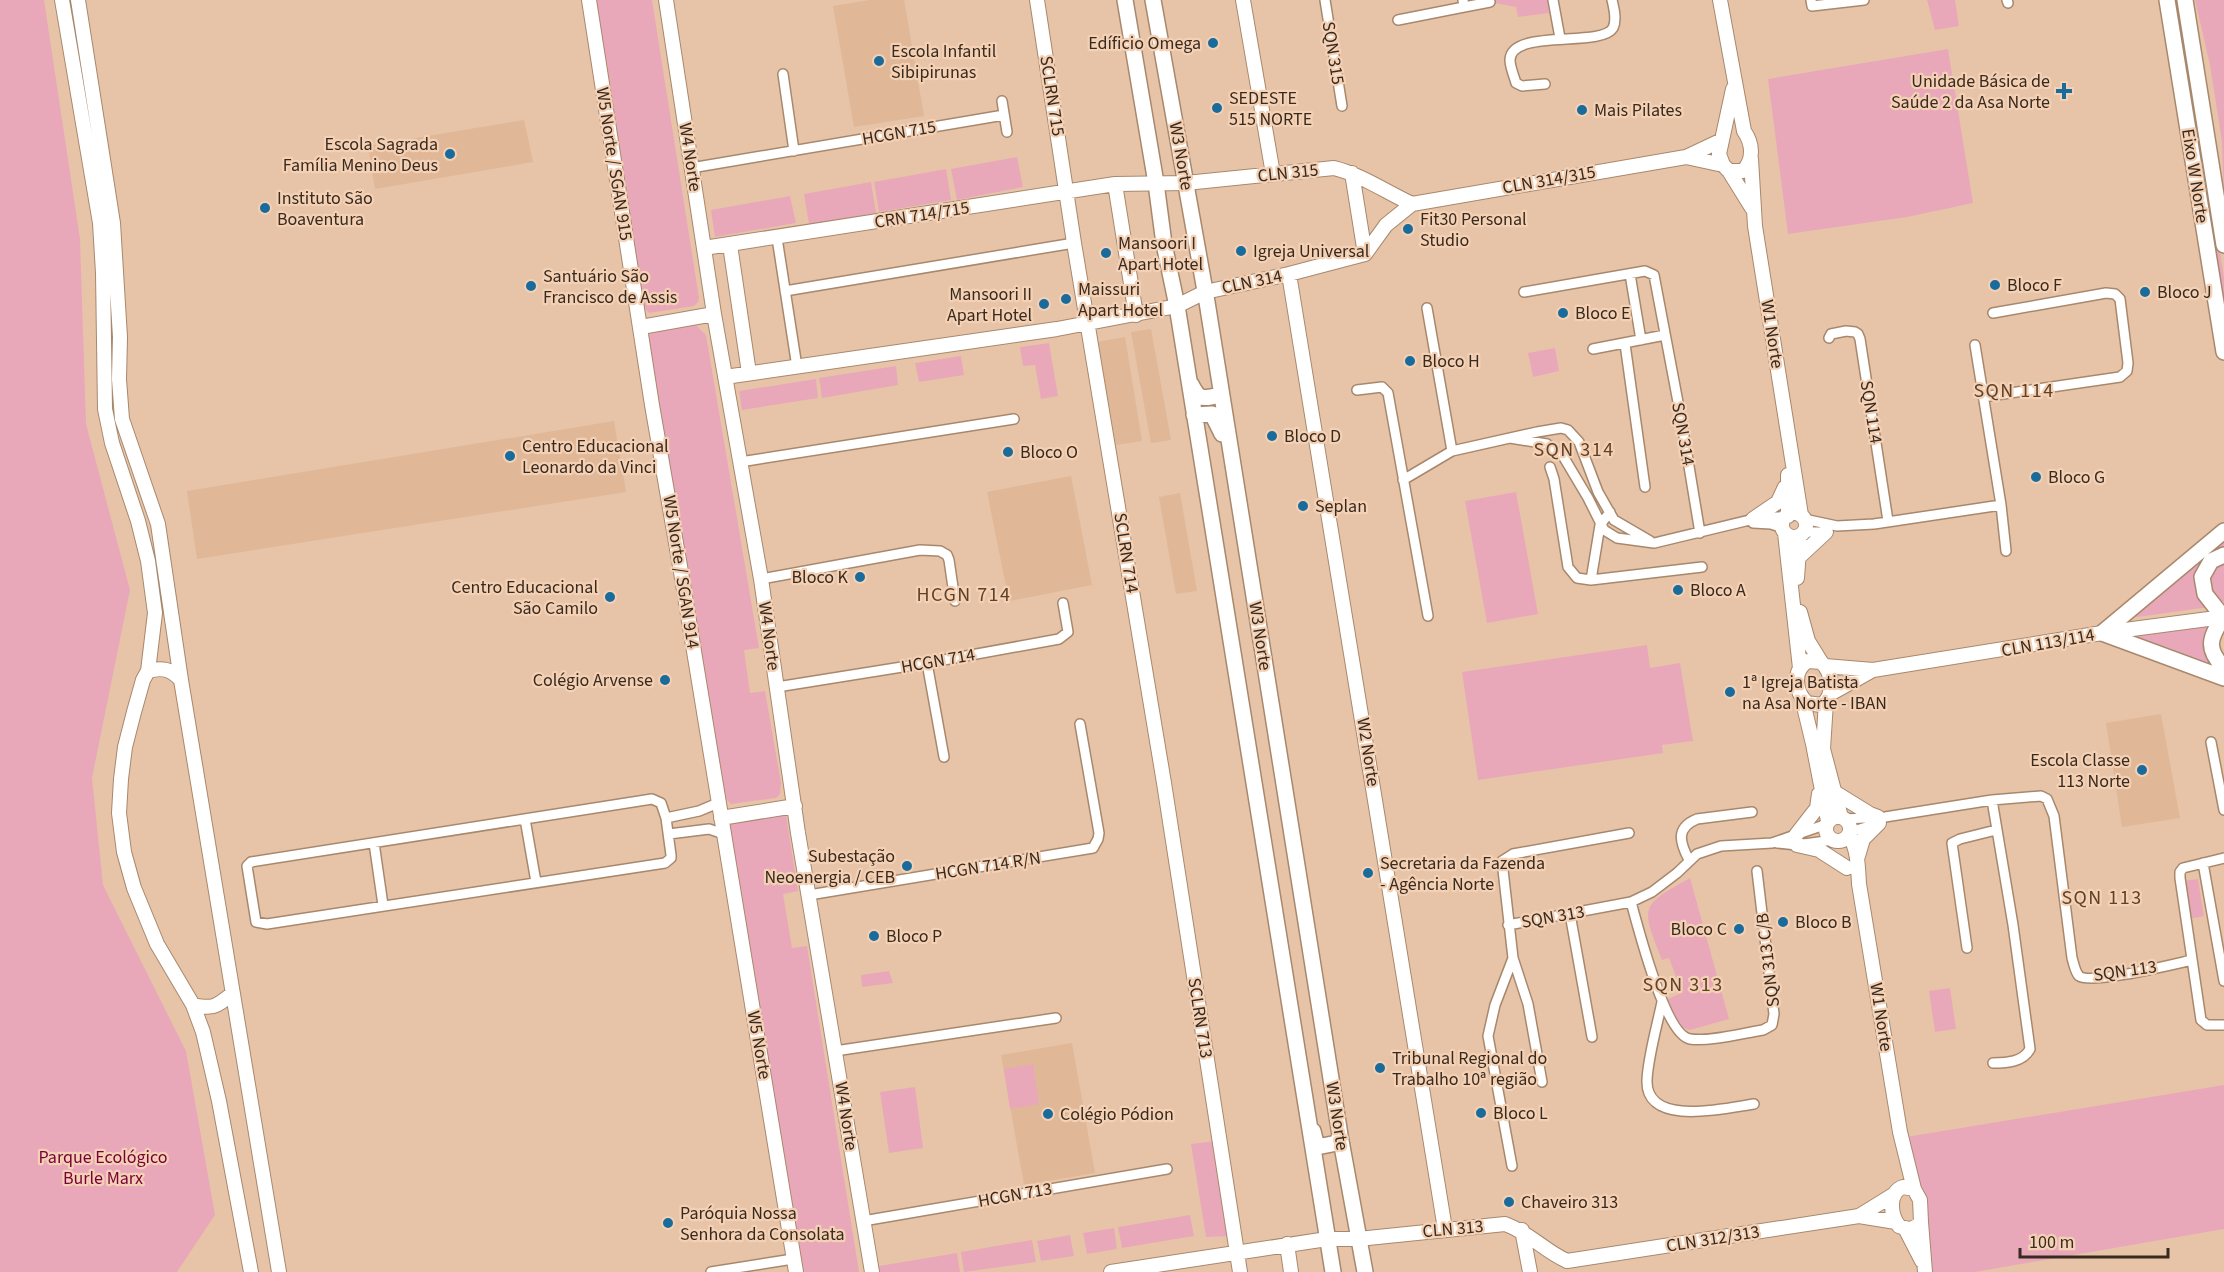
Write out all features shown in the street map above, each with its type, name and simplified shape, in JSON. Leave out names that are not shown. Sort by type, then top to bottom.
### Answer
[{"type":"main road","name":"W3 Norte","points":[[1125,0],[1164,244],[1177,306],[1333,1272]]},
{"type":"main road","name":"W3 Norte","points":[[1153,0],[1205,292],[1340,1135],[1365,1272]]},
{"type":"main road","name":"Eixo W Norte","points":[[2167,0],[2224,352]]},
{"type":"main road","name":"Eixo W Norte","points":[[2185,0],[2224,245]]},
{"type":"main road","points":[[1130,35],[1145,69],[1163,66]]},
{"type":"main road","points":[[1140,87],[1157,84],[1162,88],[1177,129]]},
{"type":"main road","points":[[1187,376],[1197,396],[1201,399],[1221,395]]},
{"type":"main road","points":[[1194,415],[1212,414],[1231,459]]},
{"type":"main road","points":[[2224,531],[2102,633],[2224,678]]},
{"type":"main road","points":[[2224,555],[2211,561],[2202,577],[2205,594],[2223,617],[2212,637],[2211,644],[2214,656],[2224,668]]},
{"type":"main road","points":[[1305,1102],[1316,1143],[1322,1146],[1331,1145],[1336,1143],[1340,1135]]},
{"type":"street","points":[[62,0],[100,223],[105,409],[112,443],[138,521],[148,561],[155,613],[148,671],[137,702],[122,768],[119,813],[124,852],[134,888],[157,944],[193,1005],[203,1032],[219,1101],[251,1272]]},
{"type":"street","points":[[78,0],[113,223],[122,419],[158,524],[181,680],[279,1272]]},
{"type":"street","name":"W5 Norte / SGAN 915","points":[[589,0],[641,327]]},
{"type":"street","name":"W4 Norte","points":[[666,0],[714,314],[761,579],[808,895],[872,1272]]},
{"type":"street","name":"SCLRN 715","points":[[1038,0],[1068,191]]},
{"type":"street","points":[[1244,0],[1273,174]]},
{"type":"street","name":"SQN 315","points":[[1325,0],[1342,106]]},
{"type":"street","points":[[1553,0],[1560,38]]},
{"type":"street","points":[[1545,84],[1522,86],[1516,83],[1510,61],[1512,52],[1519,47],[1560,38],[1592,36],[1612,30],[1614,21],[1612,0]]},
{"type":"street","points":[[1720,0],[1744,131],[1751,147],[1751,159],[1743,171],[1726,168],[1719,153],[1734,83]]},
{"type":"street","points":[[1811,0],[1812,6],[1864,0]]},
{"type":"street","points":[[1398,20],[1463,3],[1490,2]]},
{"type":"street","points":[[783,74],[794,151]]},
{"type":"street","points":[[1002,101],[1007,132]]},
{"type":"street","name":"HCGN 715","points":[[691,168],[1004,115]]},
{"type":"street","points":[[1722,136],[1737,128],[1744,131]]},
{"type":"street","name":"CLN 314/315","points":[[1412,204],[1686,157],[1722,136]]},
{"type":"street","name":"CLN 314/315","points":[[1686,157],[1726,168]]},
{"type":"street","name":"W1 Norte","points":[[1751,159],[1753,210],[1790,458],[1800,668]]},
{"type":"street","name":"CLN 315","points":[[1156,183],[1186,183],[1334,168],[1352,173],[1412,204]]},
{"type":"street","name":"W1 Norte","points":[[1726,168],[1753,210]]},
{"type":"street","points":[[1352,173],[1365,254]]},
{"type":"street","name":"CRN 714/715","points":[[704,248],[1115,184],[1156,183]]},
{"type":"street","points":[[1115,184],[1136,315]]},
{"type":"street","points":[[1068,191],[1074,243],[1088,323]]},
{"type":"street","points":[[1365,254],[1386,225],[1412,204]]},
{"type":"street","points":[[777,238],[798,367]]},
{"type":"street","points":[[785,291],[1074,243]]},
{"type":"street","points":[[730,245],[749,373]]},
{"type":"street","name":"CLN 314","points":[[1177,306],[1205,292],[1289,274],[1365,254]]},
{"type":"street","name":"SQN 314","points":[[1524,292],[1644,272],[1654,275],[1700,532]]},
{"type":"street","name":"W2 Norte","points":[[1289,274],[1444,1229]]},
{"type":"street","points":[[1630,274],[1641,340]]},
{"type":"street","points":[[1983,397],[2120,377],[2127,371],[2128,363],[2120,299],[2115,294],[2106,293],[1993,313]]},
{"type":"street","points":[[725,377],[899,354],[1136,315],[1177,306]]},
{"type":"street","points":[[1427,308],[1452,451]]},
{"type":"street","points":[[641,327],[714,314]]},
{"type":"street","name":"SCLRN 714","points":[[1088,323],[1164,783]]},
{"type":"street","name":"W5 Norte / SGAN 914","points":[[641,327],[721,818]]},
{"type":"street","name":"SQN 114","points":[[1829,338],[1831,334],[1851,331],[1855,332],[1860,339],[1887,521]]},
{"type":"street","points":[[1593,349],[1665,335]]},
{"type":"street","points":[[1625,344],[1644,487]]},
{"type":"street","points":[[1975,345],[2001,505],[2006,551]]},
{"type":"street","points":[[1357,390],[1382,387],[1388,393],[1428,616]]},
{"type":"street","points":[[740,462],[1014,419]]},
{"type":"street","points":[[1403,480],[1452,451],[1551,429],[1568,430],[1577,438],[1598,492],[1619,524],[1654,543]]},
{"type":"street","points":[[1547,444],[1551,429]]},
{"type":"street","points":[[1510,438],[1547,444],[1567,462],[1588,498],[1600,525],[1610,536],[1636,542],[1654,543],[1772,516],[1794,525],[1831,529],[2001,505]]},
{"type":"street","name":"W1 Norte","points":[[1790,458],[1788,479],[1798,558],[1797,599],[1812,651],[1823,664]]},
{"type":"street","points":[[1550,467],[1554,479],[1568,567],[1576,578],[1591,580],[1702,567]]},
{"type":"street","points":[[1749,521],[1778,502],[1788,479]]},
{"type":"street","points":[[1588,498],[1598,492]]},
{"type":"street","points":[[1591,580],[1600,525],[1610,512]]},
{"type":"street","points":[[1597,551],[1619,524]]},
{"type":"street","points":[[1798,558],[1831,529]]},
{"type":"street","points":[[761,579],[920,550],[940,551],[947,555],[949,560],[955,601]]},
{"type":"street","name":"HCGN 714","points":[[777,687],[1059,639],[1068,632],[1063,603]]},
{"type":"street","name":"CLN 113/114","points":[[1823,664],[1872,670],[2102,633],[2223,617]]},
{"type":"street","points":[[1808,661],[1823,664],[1830,680],[1828,698],[1821,705],[1815,706],[1802,698],[1797,680],[1800,668],[1808,661]]},
{"type":"street","points":[[927,663],[944,757]]},
{"type":"street","points":[[148,671],[159,668],[173,672],[181,680]]},
{"type":"street","name":"CLN 113/114","points":[[1828,698],[1872,670]]},
{"type":"street","name":"W1 Norte","points":[[1802,698],[1820,780],[1840,825],[1854,843],[1853,866],[1859,884],[1900,1132],[1914,1189]]},
{"type":"street","name":"W1 Norte","points":[[1828,698],[1823,749],[1836,793],[1840,825]]},
{"type":"street","name":"HCGN 714 R/N","points":[[808,895],[1086,851],[1096,845],[1099,833],[1080,724]]},
{"type":"street","points":[[2211,742],[2224,810]]},
{"type":"street","points":[[1820,780],[1817,808],[1796,840],[1853,866],[1863,839],[1881,819],[1836,793]]},
{"type":"street","name":"SCLRN 713","points":[[1164,783],[1240,1272]]},
{"type":"street","name":"SQN 113","points":[[1840,825],[1992,800],[2041,796],[2047,799],[2052,806],[2072,958],[2080,976],[2096,978],[2118,975],[2192,960]]},
{"type":"street","points":[[651,799],[661,803],[666,818],[671,858],[665,863],[257,924],[247,866],[251,862],[651,799]]},
{"type":"street","points":[[1992,800],[2013,925],[2030,1049],[2023,1057],[2004,1063],[1993,1063]]},
{"type":"street","points":[[666,818],[699,811],[718,803]]},
{"type":"street","points":[[721,818],[795,806]]},
{"type":"street","points":[[699,811],[703,829]]},
{"type":"street","points":[[1689,860],[1681,839],[1682,832],[1690,822],[1697,819],[1752,812]]},
{"type":"street","name":"W5 Norte","points":[[721,818],[794,1265]]},
{"type":"street","points":[[525,819],[536,882]]},
{"type":"street","name":"SQN 113","points":[[1840,825],[1881,819]]},
{"type":"street","name":"W1 Norte","points":[[1840,825],[1826,832],[1834,841],[1836,848],[1853,866]]},
{"type":"street","name":"SQN 313","points":[[1796,840],[1840,825]]},
{"type":"street","points":[[669,834],[703,829],[724,834]]},
{"type":"street","points":[[1967,948],[1952,843],[1996,830]]},
{"type":"street","points":[[1508,925],[1501,866],[1506,856],[1629,833]]},
{"type":"street","name":"SQN 313","points":[[1542,1082],[1528,1004],[1513,958],[1508,925],[1630,902],[1652,892],[1697,854],[1721,846],[1796,840],[1834,841]]},
{"type":"street","points":[[374,843],[383,905]]},
{"type":"street","points":[[2224,858],[2183,868],[2180,872],[2201,1020],[2207,1025],[2224,1025]]},
{"type":"street","points":[[2203,863],[2224,981]]},
{"type":"street","name":"SQN 313 C/B","points":[[1662,1002],[1675,1029],[1683,1037],[1690,1039],[1734,1035],[1763,1030],[1772,1025],[1774,1014],[1757,872]]},
{"type":"street","points":[[1630,902],[1662,1002],[1647,1081],[1652,1099],[1663,1108],[1679,1111],[1754,1104]]},
{"type":"street","points":[[1570,914],[1592,1037]]},
{"type":"street","points":[[1512,1166],[1488,1036],[1495,1005],[1513,958]]},
{"type":"street","points":[[193,1005],[208,1008],[217,1006],[232,994]]},
{"type":"street","points":[[835,1051],[1056,1018]]},
{"type":"street","name":"W1 Norte","points":[[1895,1192],[1905,1150]]},
{"type":"street","name":"HCGN 713","points":[[863,1221],[1167,1169]]},
{"type":"street","points":[[1903,1187],[1914,1189],[1920,1200],[1925,1269],[1893,1217],[1895,1192],[1903,1187]]},
{"type":"street","name":"CLN 312/313","points":[[1859,1216],[1895,1192]]},
{"type":"street","name":"CLN 312/313","points":[[1568,1261],[1859,1216],[1900,1225]]},
{"type":"street","points":[[1900,1225],[1918,1227],[1921,1222]]},
{"type":"street","name":"CLN 313","points":[[1111,1272],[1327,1239],[1359,1239],[1505,1224],[1522,1230],[1544,1248],[1568,1261]]},
{"type":"street","points":[[1522,1230],[1530,1272]]},
{"type":"street","points":[[1287,1244],[1291,1272]]},
{"type":"street","points":[[1558,1272],[1568,1261]]},
{"type":"street","points":[[711,1272],[794,1265]]},
{"type":"shaded area","name":"Escola Infantil Sibipirunas","points":[[870,0],[904,0],[924,116],[854,127],[833,6]]},
{"type":"shaded area","name":"Escola Sagrada Família Menino Deus","points":[[524,120],[533,162],[375,189],[368,146]]},
{"type":"shaded area","points":[[1151,329],[1171,440],[1151,443],[1131,332]]},
{"type":"shaded area","points":[[1125,337],[1142,441],[1116,445],[1098,342]]},
{"type":"shaded area","name":"Centro Educacional Leonardo da Vinci","points":[[614,421],[626,492],[197,559],[187,491]]},
{"type":"shaded area","points":[[1071,476],[1092,585],[1009,601],[987,492]]},
{"type":"shaded area","points":[[1180,493],[1197,591],[1176,594],[1159,497]]},
{"type":"shaded area","name":"Escola Classe 113 Norte","points":[[2161,714],[2180,818],[2122,827],[2106,723]]},
{"type":"shaded area","name":"Colégio Pódion","points":[[1072,1043],[1095,1173],[1024,1185],[1001,1055]]},
{"type":"green space","name":"Parque Ecológico Burle Marx","points":[[0,0],[44,0],[80,239],[86,424],[130,590],[92,778],[103,885],[186,1051],[215,1215],[177,1272],[0,1272]]},
{"type":"green space","points":[[592,0],[652,0],[699,298],[694,306],[649,313],[641,304]]},
{"type":"green space","points":[[1493,0],[1547,0],[1549,13],[1518,17],[1516,7],[1495,3]]},
{"type":"green space","points":[[1927,0],[1955,0],[1959,26],[1935,30]]},
{"type":"green space","points":[[2170,0],[2181,0],[2224,278],[2224,324]]},
{"type":"green space","points":[[2195,0],[2224,0],[2224,200],[2222,142],[2210,65]]},
{"type":"green space","points":[[1948,49],[1973,203],[1907,217],[1788,234],[1768,79]]},
{"type":"green space","points":[[1017,157],[1023,187],[957,200],[951,169]]},
{"type":"green space","points":[[946,169],[951,200],[879,212],[874,182]]},
{"type":"green space","points":[[871,182],[876,213],[809,224],[804,194]]},
{"type":"green space","points":[[790,196],[796,223],[715,237],[711,210]]},
{"type":"green space","points":[[694,323],[706,335],[759,648],[744,650],[750,693],[765,691],[781,783],[780,794],[776,798],[731,804],[723,796],[647,341],[651,331]]},
{"type":"green space","points":[[1049,343],[1058,396],[1041,399],[1035,365],[1023,366],[1020,347]]},
{"type":"green space","points":[[1555,348],[1559,371],[1533,377],[1528,353]]},
{"type":"green space","points":[[961,356],[964,375],[919,382],[915,363]]},
{"type":"green space","points":[[896,366],[898,385],[822,398],[819,378]]},
{"type":"green space","points":[[816,379],[818,398],[742,410],[739,391]]},
{"type":"green space","points":[[1516,492],[1538,614],[1487,623],[1465,501]]},
{"type":"green space","points":[[2224,536],[2224,549],[2217,550],[2207,557],[2209,607],[2123,619]]},
{"type":"green space","points":[[2224,560],[2224,602],[2222,602],[2207,590],[2209,570]]},
{"type":"green space","points":[[2212,621],[2207,634],[2209,646],[2223,670],[2125,637]]},
{"type":"green space","points":[[1647,645],[1650,668],[1680,663],[1693,741],[1662,745],[1663,753],[1478,780],[1462,672]]},
{"type":"green space","points":[[783,811],[786,815],[798,891],[783,894],[792,948],[807,946],[859,1272],[800,1272],[729,827],[731,822]]},
{"type":"green space","points":[[1690,878],[1729,1019],[1690,1030],[1678,1026],[1666,1000],[1681,993],[1681,990],[1669,958],[1662,960],[1648,918],[1653,902]]},
{"type":"green space","points":[[2198,879],[2204,916],[2189,919],[2183,881]]},
{"type":"green space","points":[[889,971],[893,983],[862,987],[861,975]]},
{"type":"green space","points":[[1950,988],[1956,1029],[1935,1032],[1929,991]]},
{"type":"green space","points":[[1033,1064],[1039,1104],[1010,1109],[1004,1069]]},
{"type":"green space","points":[[2224,1085],[2224,1229],[1975,1272],[1932,1272],[1927,1217],[1906,1137]]},
{"type":"green space","points":[[915,1087],[923,1148],[889,1153],[880,1092]]},
{"type":"green space","points":[[1215,1141],[1229,1236],[1206,1237],[1191,1144]]},
{"type":"green space","points":[[1190,1215],[1194,1236],[1122,1248],[1118,1227]]},
{"type":"green space","points":[[1114,1228],[1117,1249],[1087,1254],[1083,1233]]},
{"type":"green space","points":[[1070,1235],[1074,1256],[1041,1261],[1037,1241]]},
{"type":"green space","points":[[1032,1240],[1036,1262],[964,1272],[961,1252]]},
{"type":"green space","points":[[957,1253],[960,1272],[880,1272],[879,1266]]},
{"type":"place","name":"Edíficio Omega","points":[[1213,43]]},
{"type":"place","name":"Escola Infantil Sibipirunas","points":[[879,61]]},
{"type":"place","name":"Unidade Básica de Saúde 2 da Asa Norte","points":[[2064,91]]},
{"type":"place","name":"SEDESTE 515 NORTE","points":[[1217,108]]},
{"type":"place","name":"Mais Pilates","points":[[1582,110]]},
{"type":"place","name":"Escola Sagrada Família Menino Deus","points":[[450,154]]},
{"type":"place","name":"Instituto São Boaventura","points":[[265,208]]},
{"type":"place","name":"Fit30 Personal Studio","points":[[1408,229]]},
{"type":"place","name":"Igreja Universal","points":[[1241,251]]},
{"type":"place","name":"Mansoori I Apart Hotel","points":[[1106,253]]},
{"type":"place","name":"Bloco F","points":[[1995,285]]},
{"type":"place","name":"Santuário São Francisco de Assis","points":[[531,286]]},
{"type":"place","name":"Bloco J","points":[[2145,292]]},
{"type":"place","name":"Maissuri Apart Hotel","points":[[1066,299]]},
{"type":"place","name":"Mansoori II Apart Hotel","points":[[1044,304]]},
{"type":"place","name":"Bloco E","points":[[1563,313]]},
{"type":"place","name":"Bloco H","points":[[1410,361]]},
{"type":"place","name":"Bloco D","points":[[1272,436]]},
{"type":"place","name":"Bloco O","points":[[1008,452]]},
{"type":"place","name":"Centro Educacional Leonardo da Vinci","points":[[510,456]]},
{"type":"place","name":"Bloco G","points":[[2036,477]]},
{"type":"place","name":"Seplan","points":[[1303,506]]},
{"type":"place","name":"Bloco K","points":[[860,577]]},
{"type":"place","name":"Bloco A","points":[[1678,590]]},
{"type":"place","name":"Centro Educacional São Camilo","points":[[610,597]]},
{"type":"place","name":"Colégio Arvense","points":[[665,680]]},
{"type":"place","name":"1ª Igreja Batista na Asa Norte - IBAN","points":[[1730,692]]},
{"type":"place","name":"Escola Classe 113 Norte","points":[[2142,770]]},
{"type":"place","name":"Subestação Neoenergia / CEB","points":[[907,866]]},
{"type":"place","name":"Secretaria da Fazenda - Agência Norte","points":[[1368,873]]},
{"type":"place","name":"Bloco B","points":[[1783,922]]},
{"type":"place","name":"Bloco C","points":[[1739,929]]},
{"type":"place","name":"Bloco P","points":[[874,936]]},
{"type":"place","name":"Tribunal Regional do Trabalho 10ª região","points":[[1380,1068]]},
{"type":"place","name":"Bloco L","points":[[1481,1113]]},
{"type":"place","name":"Colégio Pódion","points":[[1048,1114]]},
{"type":"place","name":"Chaveiro 313","points":[[1509,1202]]},
{"type":"place","name":"Paróquia Nossa Senhora da Consolata","points":[[668,1223]]},
{"type":"district","name":"SQN 114","points":[[2014,391]]},
{"type":"district","name":"SQN 314","points":[[1574,450]]},
{"type":"district","name":"HCGN 714","points":[[964,595]]},
{"type":"district","name":"SQN 113","points":[[2102,898]]},
{"type":"district","name":"SQN 313","points":[[1683,985]]}]
